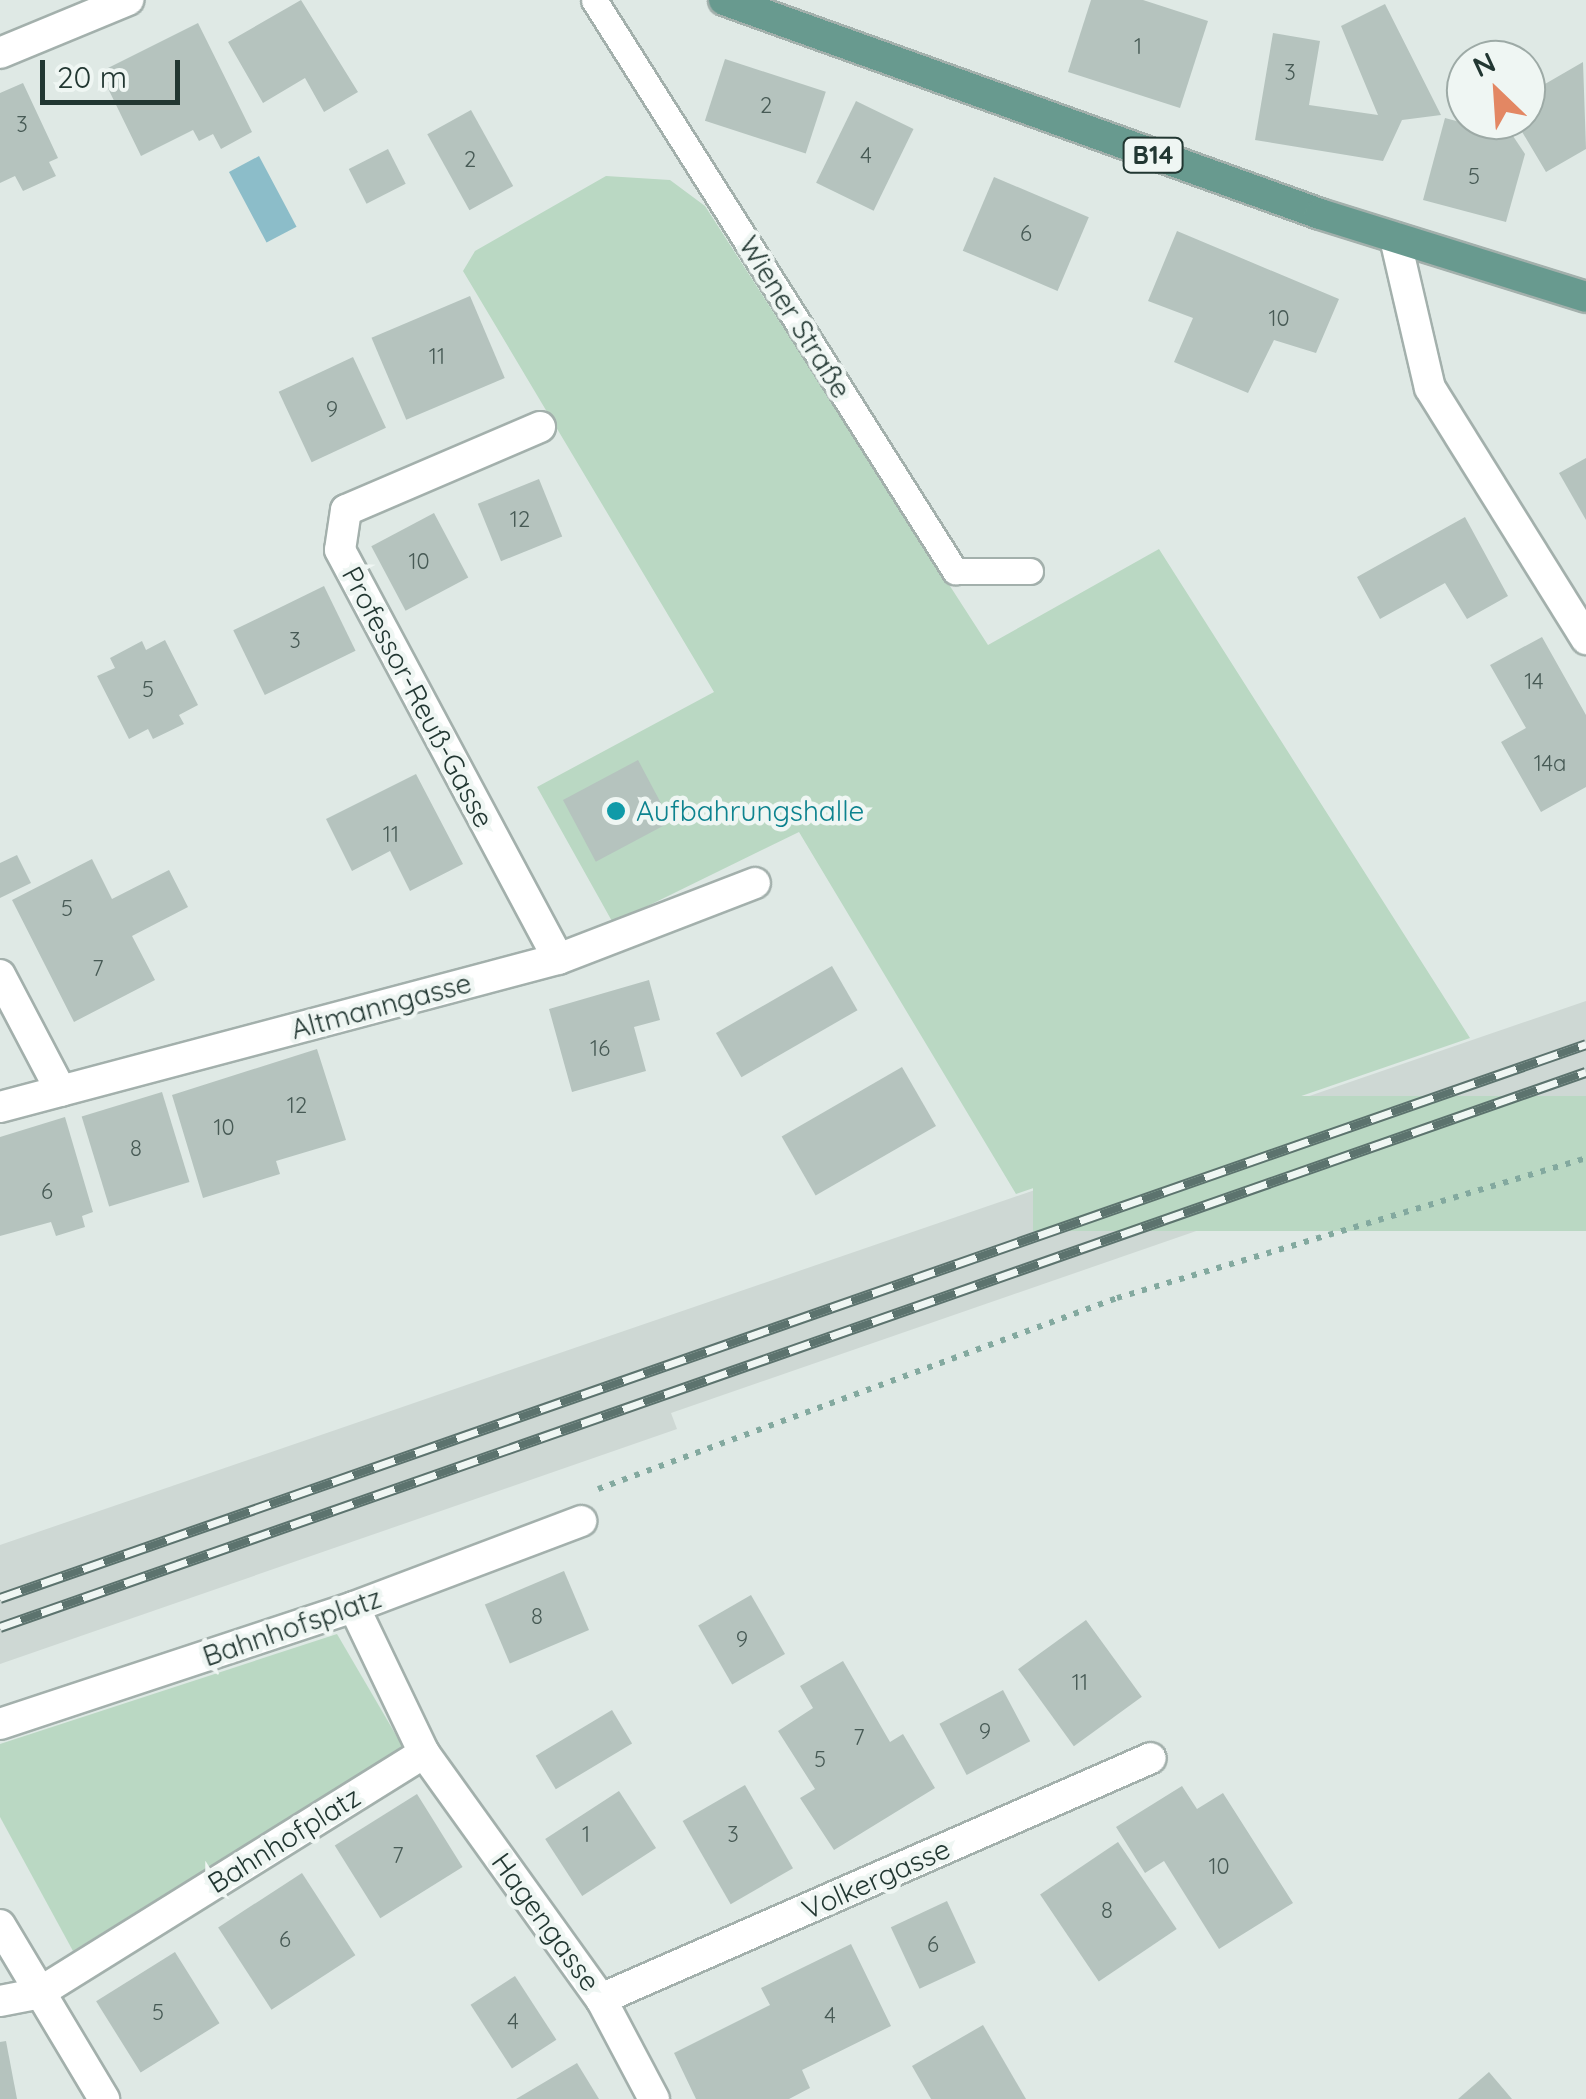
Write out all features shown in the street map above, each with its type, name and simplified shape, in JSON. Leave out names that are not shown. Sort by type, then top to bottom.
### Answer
[{"type":"main road","name":"B14","points":[[724,0],[1395,238],[1586,297]]},
{"type":"street","points":[[0,53],[128,0]]},
{"type":"street","points":[[1395,238],[1430,388],[1586,640]]},
{"type":"street","name":"Professor-Reuß-Gasse","points":[[540,428],[346,510],[340,550],[558,958]]},
{"type":"street","name":"Altmanngasse","points":[[0,1107],[558,958],[755,883]]},
{"type":"street","points":[[0,976],[61,1091]]},
{"type":"street","name":"Bahnhofsplatz","points":[[0,1724],[354,1606],[580,1521]]},
{"type":"street","points":[[354,1606],[424,1752]]},
{"type":"street","name":"Bahnhofplatz","points":[[0,2001],[37,1994],[424,1752]]},
{"type":"street","name":"Hagengasse","points":[[424,1752],[601,1999],[654,2099]]},
{"type":"street","name":"Volkergasse","points":[[601,1999],[1151,1758]]},
{"type":"street","points":[[0,1925],[37,1994],[104,2099]]},
{"type":"lane","name":"Wiener Straße","points":[[594,0],[955,571],[1030,572]]},
{"type":"path","points":[[580,1521],[602,1483],[620,1476],[1117,1298],[1586,1158]]},
{"type":"shaded area","points":[[1586,1001],[1586,1096],[671,1413],[677,1429],[0,1664],[0,1545]]},
{"type":"green space","points":[[606,176],[670,180],[705,206],[988,645],[1159,549],[1470,1038],[1016,1194],[799,832],[613,923],[537,787],[714,692],[463,271],[475,251]]},
{"type":"green space","points":[[1033,1096],[1586,1096],[1586,1231],[1033,1231]]},
{"type":"green space","points":[[337,1634],[403,1747],[73,1951],[0,1817],[0,1744]]},
{"type":"water","points":[[259,156],[297,227],[267,243],[229,172]]},
{"type":"building","points":[[301,0],[358,92],[324,112],[305,78],[263,103],[228,42]]},
{"type":"building","points":[[1091,0],[1143,0],[1208,21],[1180,108],[1068,72]]},
{"type":"building","points":[[1385,4],[1441,115],[1402,120],[1383,161],[1255,140],[1273,33],[1320,41],[1309,105],[1378,115],[1341,26]]},
{"type":"building","points":[[198,23],[252,132],[221,149],[213,134],[199,141],[193,130],[141,156],[100,72]]},
{"type":"building","points":[[725,59],[826,92],[806,154],[705,121]]},
{"type":"building","points":[[1583,62],[1586,149],[1546,172],[1527,140],[1546,140],[1546,83]]},
{"type":"building","points":[[23,83],[58,158],[49,162],[56,176],[23,191],[15,176],[0,183],[0,93]]},
{"type":"building","points":[[856,101],[914,129],[874,211],[816,183]]},
{"type":"building","points":[[471,110],[513,186],[469,210],[427,134]]},
{"type":"building","points":[[1445,118],[1446,140],[1516,140],[1525,154],[1506,222],[1423,200]]},
{"type":"building","points":[[388,149],[406,184],[367,204],[349,169]]},
{"type":"building","points":[[994,177],[1089,217],[1058,291],[963,251]]},
{"type":"building","points":[[1177,231],[1339,299],[1316,353],[1274,340],[1248,393],[1174,362],[1193,318],[1148,301]]},
{"type":"building","points":[[470,296],[505,378],[406,420],[372,338]]},
{"type":"building","points":[[353,357],[386,428],[312,462],[279,392]]},
{"type":"building","points":[[1586,458],[1586,520],[1559,473]]},
{"type":"building","points":[[539,479],[562,536],[501,561],[478,504]]},
{"type":"building","points":[[434,513],[468,577],[406,611],[371,546]]},
{"type":"building","points":[[1465,517],[1508,596],[1467,619],[1445,583],[1380,619],[1357,577]]},
{"type":"building","points":[[324,586],[356,651],[265,695],[233,630]]},
{"type":"building","points":[[1542,637],[1586,715],[1586,787],[1541,812],[1501,742],[1526,728],[1490,665]]},
{"type":"building","points":[[165,640],[198,705],[179,715],[184,724],[153,739],[148,729],[129,739],[97,676],[115,668],[110,658],[142,641],[146,650]]},
{"type":"building","name":"Aufbahrungshalle","points":[[638,760],[671,822],[596,862],[563,800]]},
{"type":"building","points":[[416,774],[463,864],[410,891],[390,851],[352,871],[326,819]]},
{"type":"building","points":[[17,855],[31,883],[0,898],[0,863]]},
{"type":"building","points":[[92,859],[112,899],[169,870],[188,907],[132,936],[155,980],[74,1022],[12,900]]},
{"type":"building","points":[[832,966],[857,1010],[741,1077],[716,1033]]},
{"type":"building","points":[[649,980],[660,1020],[634,1027],[646,1071],[572,1092],[549,1009]]},
{"type":"building","points":[[317,1049],[346,1140],[276,1161],[280,1174],[203,1198],[172,1095]]},
{"type":"building","points":[[902,1067],[936,1126],[816,1195],[782,1136]]},
{"type":"building","points":[[162,1092],[189,1182],[109,1206],[82,1117]]},
{"type":"building","points":[[65,1117],[93,1212],[82,1216],[85,1227],[56,1236],[51,1222],[0,1236],[0,1137]]},
{"type":"building","points":[[564,1571],[589,1630],[510,1664],[485,1605]]},
{"type":"building","points":[[751,1595],[785,1654],[732,1684],[698,1626]]},
{"type":"building","points":[[1086,1620],[1142,1697],[1074,1746],[1018,1669]]},
{"type":"building","points":[[843,1661],[890,1742],[903,1734],[935,1788],[834,1850],[800,1798],[815,1789],[778,1731],[813,1708],[800,1686]]},
{"type":"building","points":[[1003,1690],[1030,1741],[967,1775],[939,1724]]},
{"type":"building","points":[[612,1710],[632,1743],[556,1789],[536,1756]]},
{"type":"building","points":[[745,1785],[793,1868],[731,1904],[683,1821]]},
{"type":"building","points":[[1182,1786],[1197,1809],[1223,1793],[1293,1903],[1219,1949],[1164,1861],[1145,1873],[1116,1827]]},
{"type":"building","points":[[619,1791],[656,1848],[582,1896],[545,1839]]},
{"type":"building","points":[[417,1794],[463,1867],[380,1918],[335,1845]]},
{"type":"building","points":[[1118,1842],[1177,1929],[1099,1982],[1040,1895]]},
{"type":"building","points":[[302,1873],[355,1955],[272,2010],[218,1927]]},
{"type":"building","points":[[947,1901],[976,1963],[920,1989],[891,1927]]},
{"type":"building","points":[[851,1944],[891,2026],[802,2070],[810,2088],[789,2099],[696,2099],[674,2053],[770,2005],[761,1988]]},
{"type":"building","points":[[175,1952],[220,2023],[141,2073],[96,2001]]},
{"type":"building","points":[[515,1976],[556,2040],[512,2069],[471,2005]]},
{"type":"building","points":[[983,2025],[1026,2099],[931,2099],[912,2066]]},
{"type":"building","points":[[6,2041],[17,2099],[0,2099],[0,2042]]},
{"type":"building","points":[[577,2063],[599,2099],[516,2099]]},
{"type":"building","points":[[1489,2072],[1512,2099],[1458,2099]]},
{"type":"railway","points":[[0,1598],[1586,1044]]},
{"type":"railway","points":[[0,1627],[1586,1072]]},
{"type":"place","name":"Aufbahrungshalle","points":[[616,811]]}]
